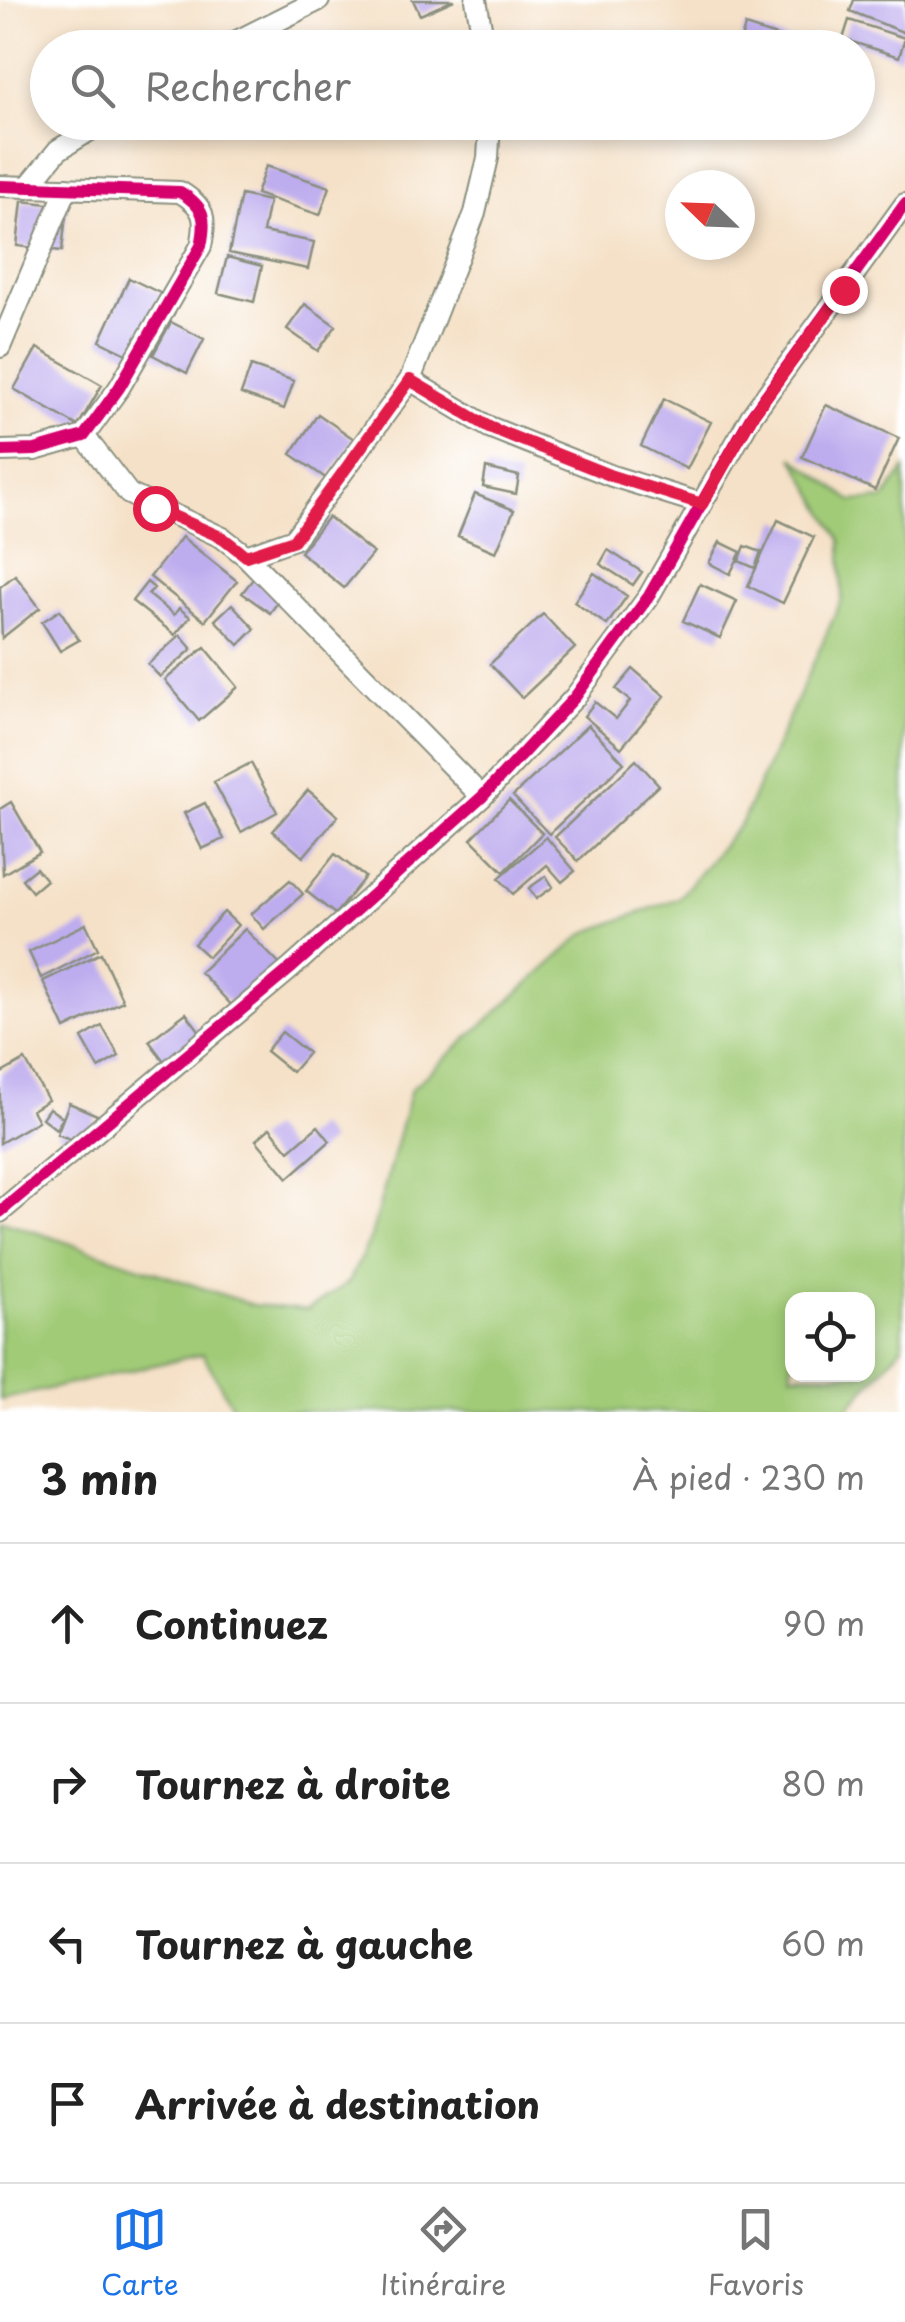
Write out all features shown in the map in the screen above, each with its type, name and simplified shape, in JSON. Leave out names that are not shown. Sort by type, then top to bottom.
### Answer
[{"type":"street","points":[[258,30],[319,0]]},
{"type":"street","points":[[476,0],[482,30]]},
{"type":"street","points":[[27,188],[58,150],[74,140]]},
{"type":"street","points":[[246,556],[294,540],[410,380],[475,212],[489,140]]},
{"type":"street","points":[[0,186],[180,192],[200,204],[206,222],[201,246],[119,388],[84,436],[35,450],[0,451]]},
{"type":"street","points":[[0,347],[67,188]]},
{"type":"street","points":[[0,1212],[290,968],[482,796],[575,697],[650,596],[752,416],[905,204]]},
{"type":"street","points":[[410,380],[489,427],[612,476],[702,504]]},
{"type":"street","points":[[84,436],[130,494],[223,538],[246,556],[482,796]]},
{"type":"green space","points":[[793,457],[852,501],[884,499],[905,469],[903,1346],[875,1378],[875,1292],[785,1292],[785,1382],[871,1382],[845,1412],[235,1412],[203,1354],[0,1400],[0,1220],[253,1305],[307,1310],[349,1282],[371,1237],[411,1089],[585,933],[679,898],[742,822],[842,599],[841,540]]},
{"type":"building","points":[[413,0],[454,0],[420,15]]},
{"type":"building","points":[[854,0],[905,0],[905,33],[850,11]]},
{"type":"building","points":[[849,20],[905,38],[899,57],[875,49],[875,30],[846,30]]},
{"type":"building","points":[[266,166],[330,187],[320,215],[256,194]]},
{"type":"building","points":[[241,195],[269,201],[263,232],[314,242],[308,269],[229,253]]},
{"type":"building","points":[[22,201],[67,206],[62,251],[17,246]]},
{"type":"building","points":[[227,257],[262,266],[254,302],[218,293]]},
{"type":"building","points":[[129,278],[162,294],[133,357],[100,341]]},
{"type":"building","points":[[305,304],[336,326],[318,351],[287,329]]},
{"type":"building","points":[[171,322],[204,339],[187,373],[153,355]]},
{"type":"building","points":[[37,348],[102,385],[78,426],[14,389]]},
{"type":"building","points":[[251,366],[294,381],[284,409],[241,394]]},
{"type":"building","points":[[664,399],[711,422],[687,469],[641,446]]},
{"type":"building","points":[[826,405],[899,438],[875,490],[802,457]]},
{"type":"building","points":[[318,414],[354,439],[327,479],[291,454]]},
{"type":"building","points":[[486,468],[519,476],[516,494],[483,487]]},
{"type":"building","points":[[475,494],[514,510],[496,552],[458,536]]},
{"type":"building","points":[[328,517],[373,553],[344,588],[300,552]]},
{"type":"building","points":[[778,520],[814,537],[783,603],[748,586]]},
{"type":"building","points":[[182,537],[237,581],[205,621],[150,577]]},
{"type":"building","points":[[720,542],[741,552],[730,574],[709,563]]},
{"type":"building","points":[[745,546],[761,552],[755,568],[739,561]]},
{"type":"building","points":[[608,550],[642,572],[633,585],[600,564]]},
{"type":"building","points":[[594,573],[627,596],[607,625],[574,602]]},
{"type":"building","points":[[15,575],[40,608],[2,638],[0,587]]},
{"type":"building","points":[[253,579],[280,599],[270,613],[242,593]]},
{"type":"building","points":[[147,582],[154,588],[148,594],[174,615],[179,608],[190,617],[175,635],[132,601]]},
{"type":"building","points":[[700,584],[737,601],[720,638],[683,621]]},
{"type":"building","points":[[232,604],[255,629],[239,645],[215,620]]},
{"type":"building","points":[[60,610],[79,640],[60,651],[42,622]]},
{"type":"building","points":[[543,614],[575,648],[522,698],[490,664]]},
{"type":"building","points":[[180,635],[192,649],[160,677],[148,664]]},
{"type":"building","points":[[205,647],[238,687],[199,721],[165,680]]},
{"type":"building","points":[[633,669],[665,696],[621,748],[584,716],[595,702],[616,719],[630,701],[616,689]]},
{"type":"building","points":[[588,725],[624,763],[549,834],[513,796]]},
{"type":"building","points":[[636,760],[659,785],[578,861],[555,837]]},
{"type":"building","points":[[251,763],[277,812],[241,832],[214,782]]},
{"type":"building","points":[[308,790],[338,816],[303,857],[273,831]]},
{"type":"building","points":[[509,800],[542,833],[504,872],[471,839]]},
{"type":"building","points":[[11,802],[40,852],[3,874],[0,809]]},
{"type":"building","points":[[205,803],[224,839],[202,849],[184,813]]},
{"type":"building","points":[[546,837],[575,871],[562,882],[547,865],[513,894],[499,878]]},
{"type":"building","points":[[335,854],[365,877],[335,914],[306,891]]},
{"type":"building","points":[[36,868],[46,880],[32,892],[22,879]]},
{"type":"building","points":[[546,876],[553,887],[536,899],[529,888]]},
{"type":"building","points":[[290,880],[303,894],[264,929],[251,914]]},
{"type":"building","points":[[224,912],[238,925],[208,957],[194,944]]},
{"type":"building","points":[[86,924],[98,949],[41,978],[29,952]]},
{"type":"building","points":[[245,929],[286,971],[241,1015],[200,972]]},
{"type":"building","points":[[101,953],[123,1001],[65,1029],[43,981]]},
{"type":"building","points":[[186,1013],[201,1033],[164,1061],[149,1041]]},
{"type":"building","points":[[102,1026],[119,1056],[99,1068],[82,1038]]},
{"type":"building","points":[[282,1032],[308,1053],[292,1072],[266,1051]]},
{"type":"building","points":[[25,1060],[48,1100],[32,1110],[38,1121],[0,1143],[0,1074]]},
{"type":"building","points":[[69,1103],[97,1115],[85,1145],[57,1134]]},
{"type":"building","points":[[49,1108],[63,1118],[56,1129],[42,1118]]},
{"type":"building","points":[[318,1126],[330,1141],[288,1178],[256,1140],[270,1128],[289,1151]]},
{"type":"cycle path","points":[[0,186],[180,192],[199,208],[204,228],[201,246],[119,388],[84,436],[35,450],[0,451]]},
{"type":"cycle path","points":[[0,1212],[290,969],[482,797],[575,697],[649,596],[752,415],[905,204]]},
{"type":"route","points":[[155,508],[223,538],[246,556],[294,540],[410,380],[489,427],[612,476],[702,504],[738,436],[844,290]]}]
